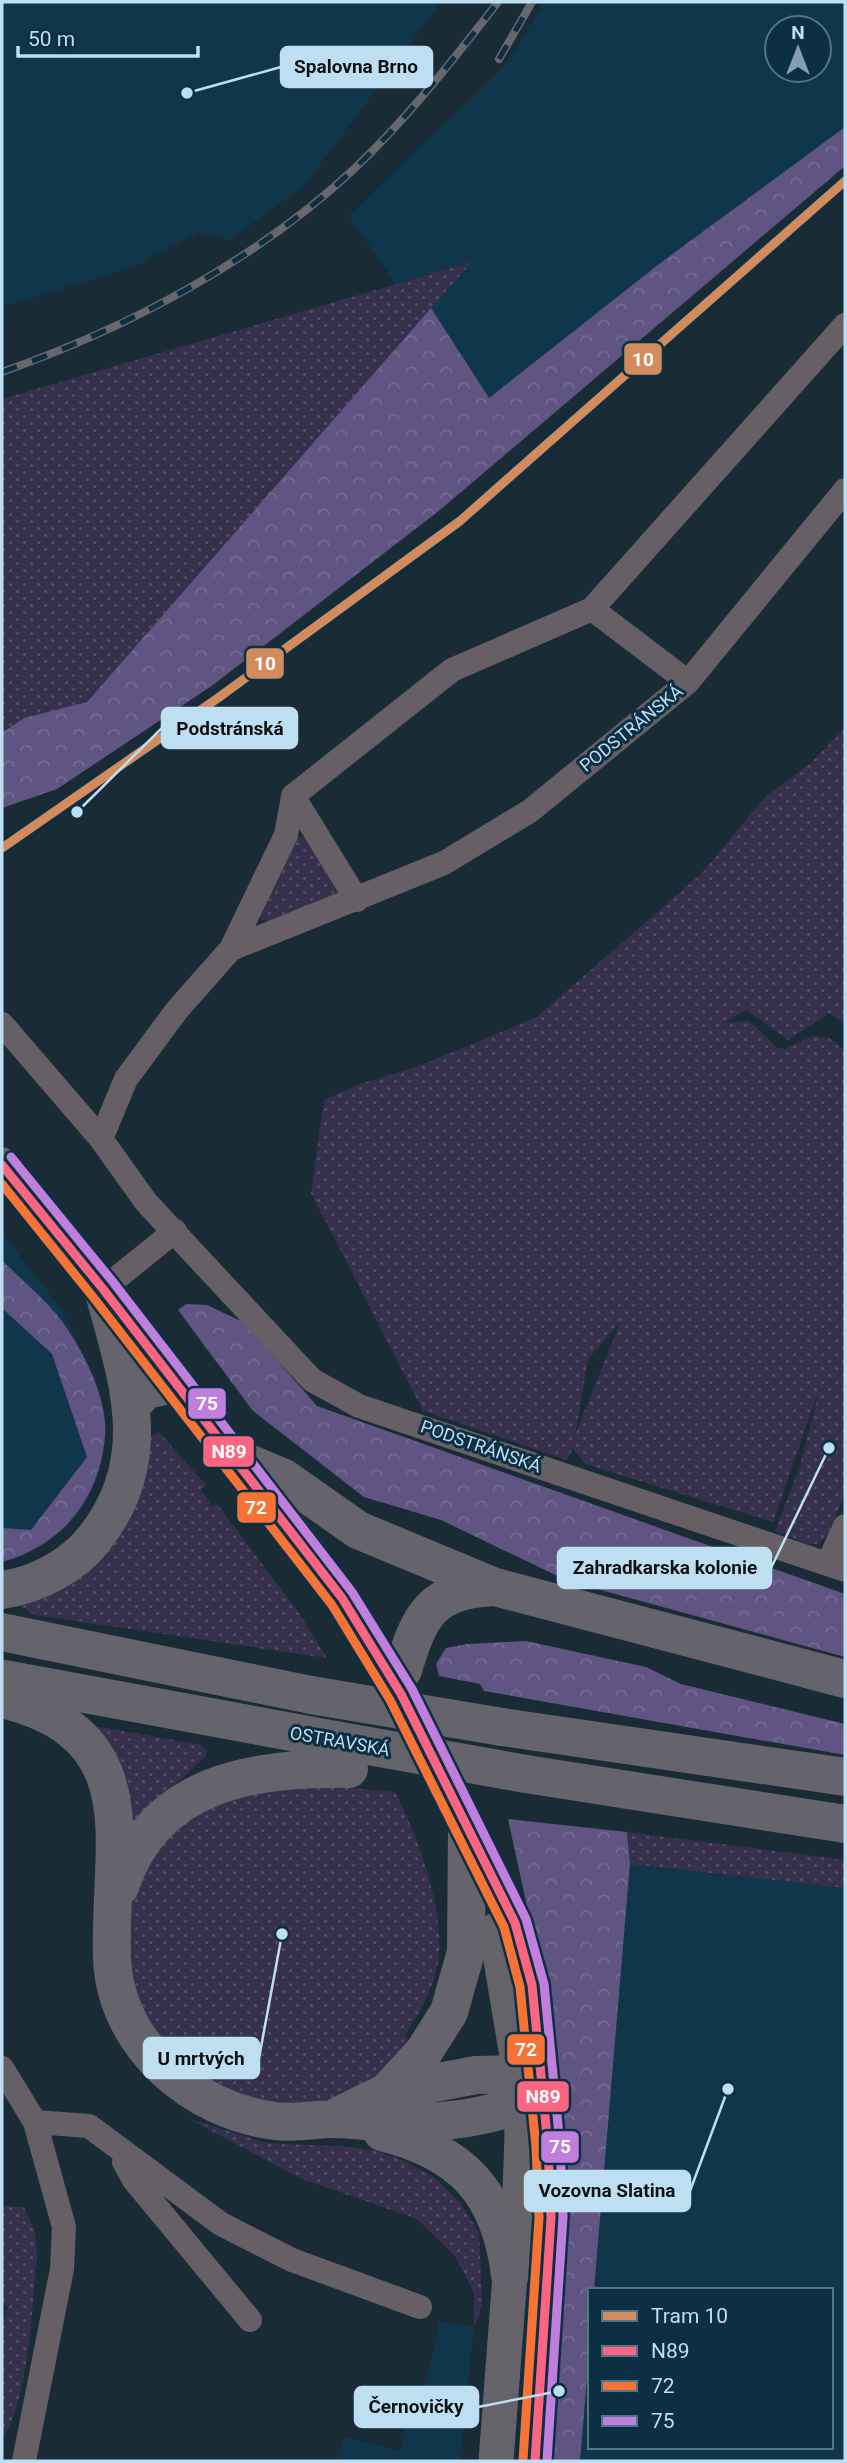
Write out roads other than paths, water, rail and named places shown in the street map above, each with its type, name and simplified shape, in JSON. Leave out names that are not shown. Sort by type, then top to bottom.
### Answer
[{"type":"highway","points":[[2,1590],[61,1569],[87,1548],[120,1500],[130,1471],[133,1445],[131,1406],[103,1289]]},
{"type":"highway","points":[[131,1406],[146,1390],[175,1384]]},
{"type":"highway","points":[[232,1456],[284,1478],[358,1530],[495,1587],[845,1679]]},
{"type":"highway","points":[[394,1668],[419,1626],[444,1598],[464,1589],[495,1587]]},
{"type":"highway","points":[[2,1632],[311,1695],[502,1727],[845,1777]]},
{"type":"highway","name":"OSTRAVSKÁ","points":[[2,1678],[342,1755]]},
{"type":"highway","points":[[2,1699],[51,1717],[80,1738],[98,1760],[110,1788],[116,1824],[112,1959],[119,1993],[134,2030],[161,2065],[197,2094],[240,2114],[278,2122],[332,2119],[407,2123],[497,2114],[521,2103]]},
{"type":"highway","points":[[115,1906],[121,1883],[141,1843],[156,1824],[178,1805],[209,1787],[238,1777],[342,1755],[526,1774],[845,1824]]},
{"type":"highway","points":[[387,2092],[437,2034],[458,1989],[467,1944],[461,1816]]},
{"type":"highway","points":[[332,2119],[387,2092],[476,2075],[521,2103]]},
{"type":"highway","points":[[332,2119],[417,2142],[464,2171],[498,2217],[506,2239],[510,2275]]},
{"type":"main road","points":[[2,1165],[103,1289],[394,1668]]},
{"type":"main road","points":[[461,1816],[481,1870],[499,1942],[532,2183],[544,2302]]},
{"type":"main road","points":[[461,1816],[515,1923],[532,1985],[548,2146],[551,2218],[535,2461]]},
{"type":"main road","points":[[496,2461],[510,2275],[519,2226],[521,2103]]},
{"type":"street","points":[[357,900],[293,796],[452,670],[592,609],[845,325]]},
{"type":"street","name":"PODSTRÁNSKÁ","points":[[231,949],[444,863],[530,811],[688,682],[845,490]]},
{"type":"street","name":"PODSTRÁNSKÁ","points":[[592,609],[688,682]]},
{"type":"street","name":"PODSTRÁNSKÁ","points":[[102,1139],[126,1079],[177,1010],[231,949],[286,835],[293,796]]},
{"type":"street","name":"PODSTRÁNSKÁ","points":[[2,1024],[102,1139],[146,1202],[312,1380],[359,1406],[837,1567]]},
{"type":"street","points":[[103,1289],[175,1231]]},
{"type":"street","points":[[837,1567],[845,1526]]},
{"type":"street","points":[[2,2068],[35,2122],[64,2227],[62,2269],[24,2461]]},
{"type":"street","points":[[35,2122],[89,2126],[209,2215],[292,2260],[420,2307]]},
{"type":"street","points":[[115,2147],[134,2179],[250,2320]]},
{"type":"street","points":[[193,2249],[208,2229],[209,2215]]},
{"type":"tunnel","points":[[384,1667],[454,1802]]},
{"type":"railway","points":[[2,372],[96,335],[143,313],[188,289],[275,234],[315,203],[373,151],[429,89],[498,2]]},
{"type":"railway","points":[[499,59],[532,2]]},
{"type":"tram line","name":"10","points":[[2,848],[218,698],[460,521],[845,181]]},
{"type":"place","name":"Spalovna Brno","points":[[187,93]]},
{"type":"place","name":"Podstránská","points":[[77,812]]},
{"type":"place","name":"Zahradkarska kolonie","points":[[829,1448]]},
{"type":"place","name":"U mrtvých","points":[[282,1934]]},
{"type":"place","name":"Vozovna Slatina","points":[[728,2089]]},
{"type":"place","name":"Černovičky","points":[[559,2391]]}]
